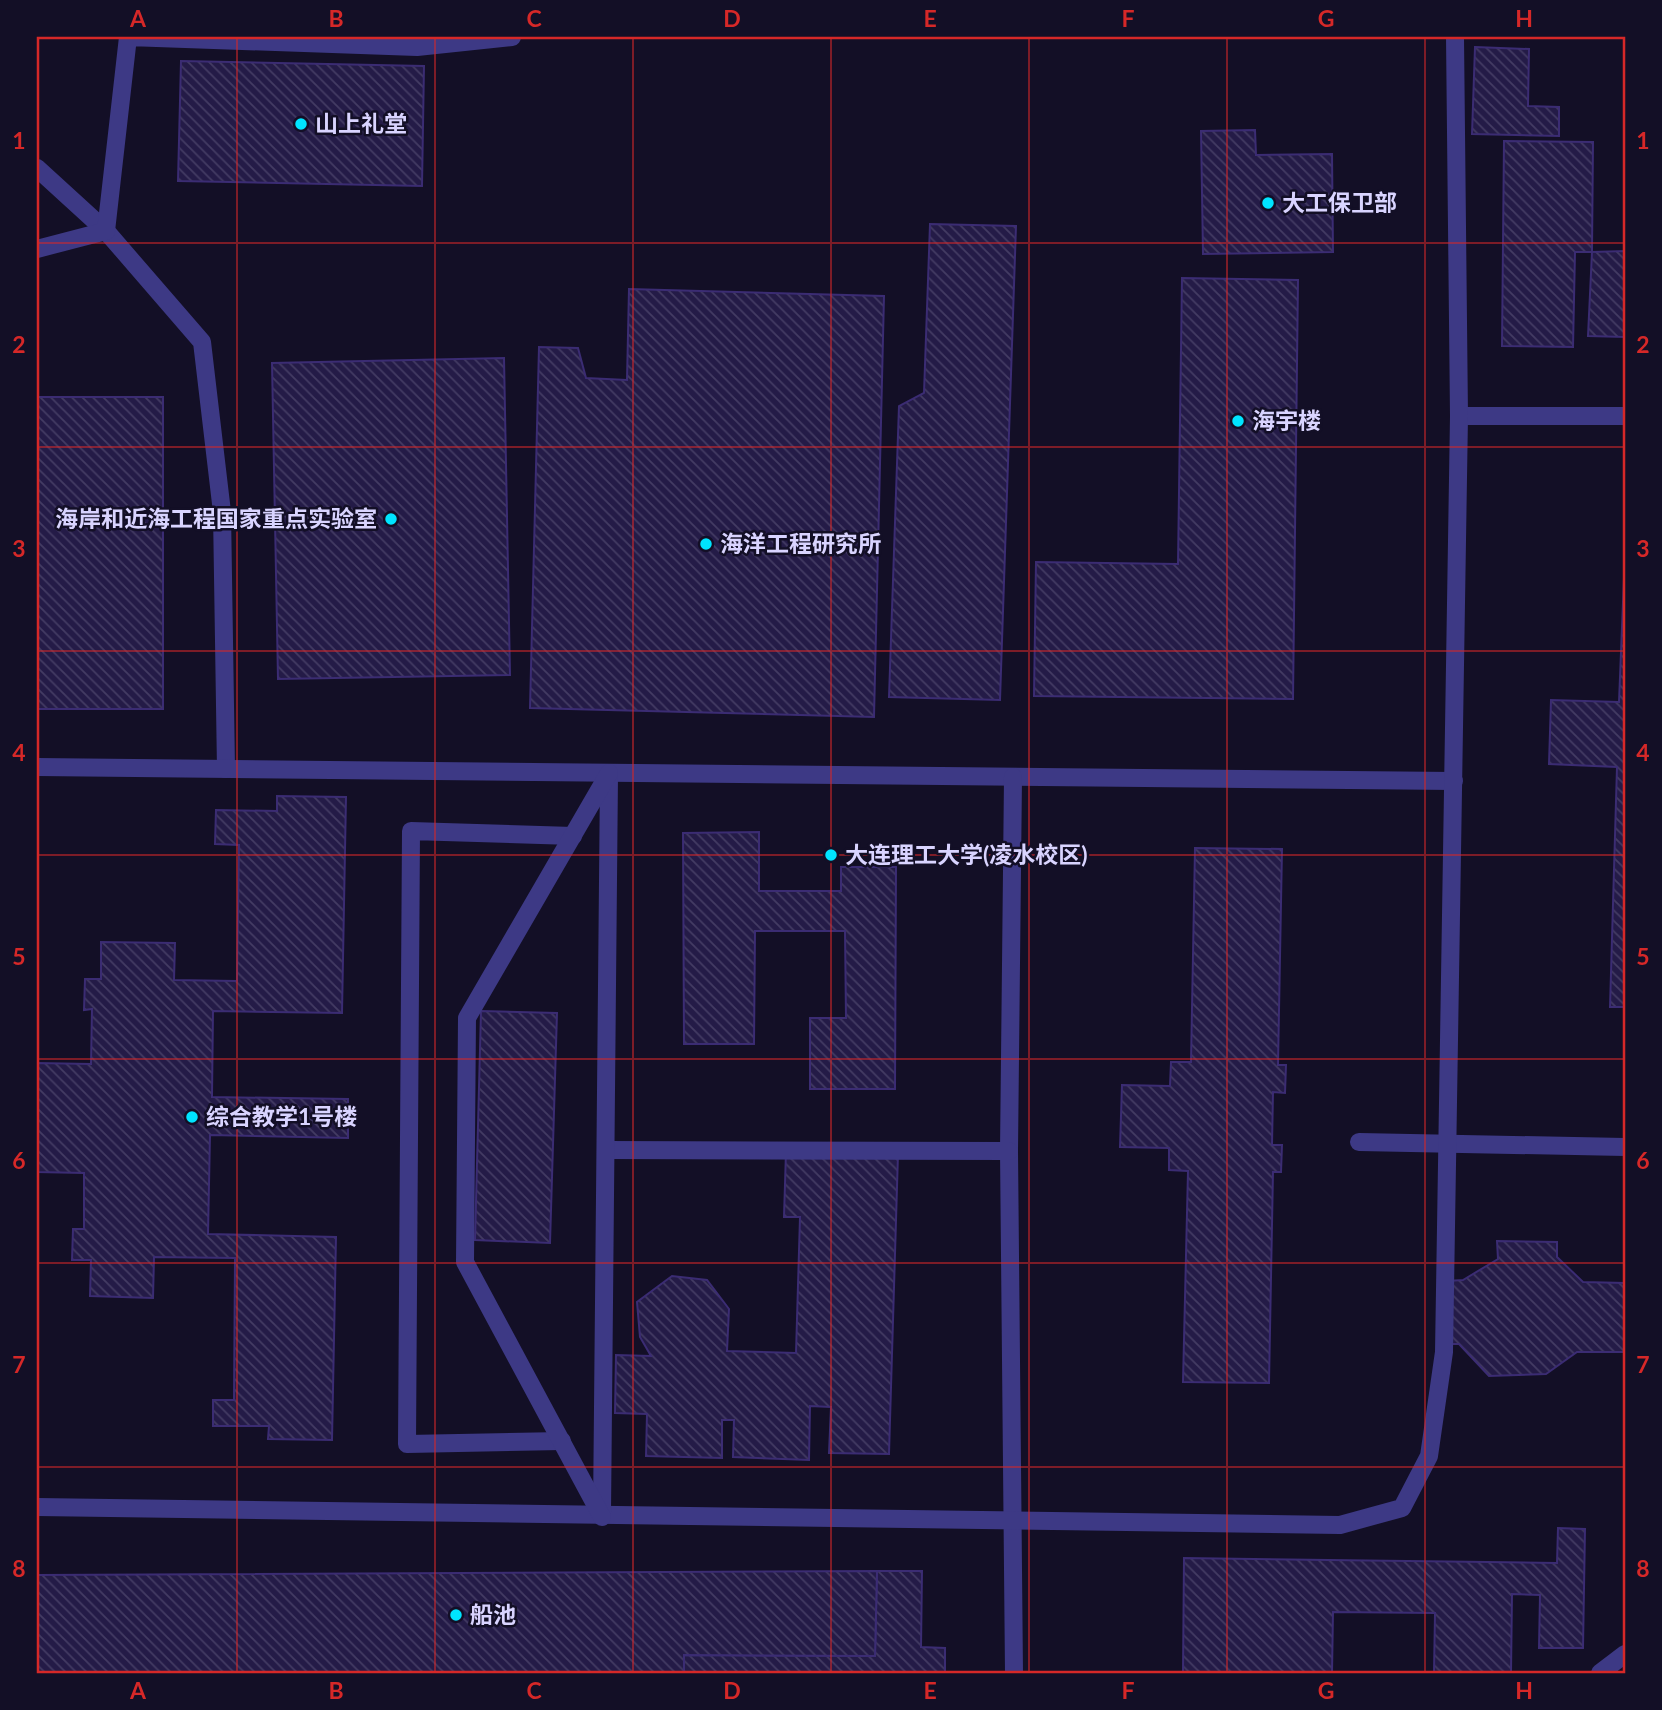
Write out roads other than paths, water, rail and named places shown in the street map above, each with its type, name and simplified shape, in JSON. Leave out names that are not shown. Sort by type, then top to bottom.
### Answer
[{"type":"street","points":[[107,231],[128,37],[417,47],[512,37]]},
{"type":"street","points":[[37,1507],[602,1517],[1340,1525],[1402,1508],[1429,1456],[1444,1352],[1459,416],[1455,37]]},
{"type":"street","points":[[37,168],[107,231],[202,342],[222,512],[226,769]]},
{"type":"street","points":[[37,249],[107,231]]},
{"type":"street","points":[[1459,416],[1625,416]]},
{"type":"street","points":[[37,767],[1454,781]]},
{"type":"street","points":[[602,1517],[465,1262],[467,1018],[609,773]]},
{"type":"street","points":[[602,1517],[609,773]]},
{"type":"street","points":[[1013,777],[1009,1151],[1014,1673]]},
{"type":"street","points":[[562,1441],[407,1444],[411,831],[573,836]]},
{"type":"street","points":[[1359,1142],[1625,1147]]},
{"type":"street","points":[[606,1150],[1009,1151]]},
{"type":"street","points":[[1600,1673],[1625,1654]]},
{"type":"place","name":"山上礼堂","points":[[301,124]]},
{"type":"place","name":"大工保卫部","points":[[1268,203]]},
{"type":"place","name":"海宇楼","points":[[1238,421]]},
{"type":"place","name":"海岸和近海工程国家重点实验室","points":[[391,519]]},
{"type":"place","name":"海洋工程研究所","points":[[706,544]]},
{"type":"place","name":"大连理工大学(凌水校区)","points":[[831,855]]},
{"type":"place","name":"综合教学1号楼","points":[[192,1117]]},
{"type":"place","name":"船池","points":[[456,1615]]}]
